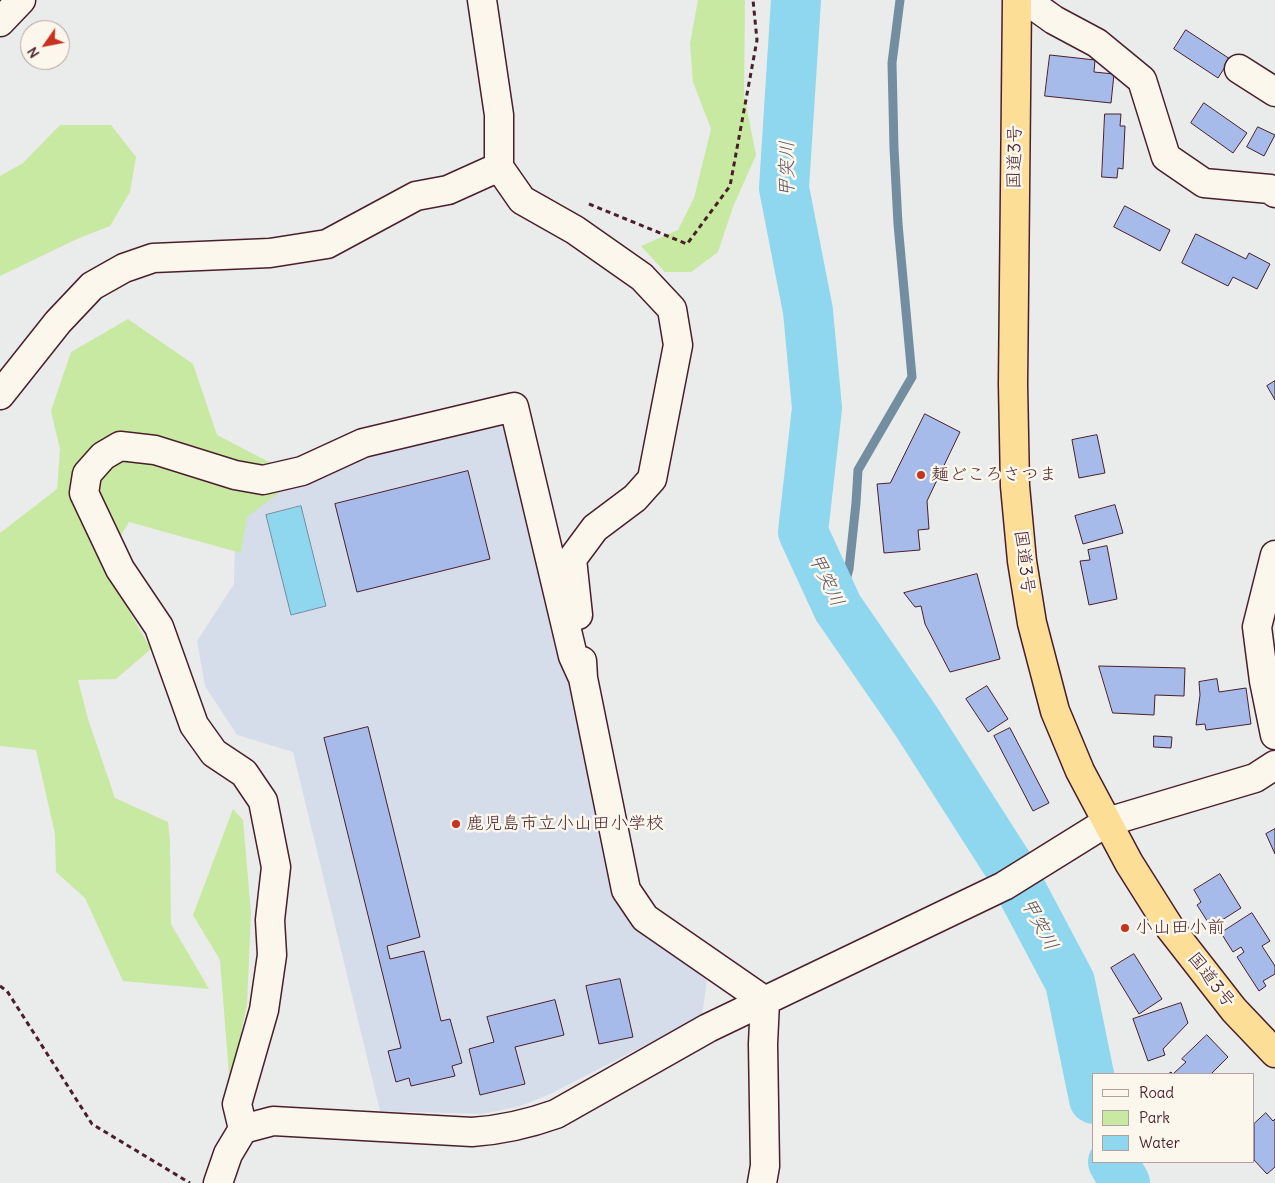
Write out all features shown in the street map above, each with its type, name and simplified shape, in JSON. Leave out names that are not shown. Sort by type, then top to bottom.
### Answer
[{"type":"highway","name":"国道3号","points":[[1017,0],[1012,384],[1015,486],[1022,561],[1032,623],[1056,711],[1080,771],[1129,863],[1170,928],[1234,1010],[1275,1053]]},
{"type":"street","points":[[0,22],[21,0]]},
{"type":"street","points":[[482,0],[499,115],[499,166],[522,200],[576,230],[642,277],[672,309],[678,345],[652,479],[635,498],[595,528],[572,559],[583,678],[626,890],[645,918],[765,1001]]},
{"type":"street","points":[[1026,0],[1054,20],[1097,43],[1142,80],[1166,157],[1204,183],[1273,187]]},
{"type":"street","points":[[1239,69],[1275,92]]},
{"type":"street","points":[[0,395],[58,322],[85,293],[92,286],[124,268],[153,258],[270,253],[327,244],[416,196],[448,190],[499,166]]},
{"type":"street","points":[[218,1183],[228,1154],[243,1129],[238,1104],[264,1010],[272,955],[270,920],[276,867],[263,801],[244,773],[214,753],[194,725],[159,627],[120,569],[84,493],[87,474],[103,456],[120,446],[155,450],[235,475],[262,480],[302,471],[363,444],[514,407],[573,656],[583,678]]},
{"type":"street","points":[[1275,555],[1257,627],[1269,678],[1275,735]]},
{"type":"street","points":[[243,1129],[273,1121],[472,1132],[501,1130],[535,1122],[556,1114],[708,1028],[1004,886],[1062,852],[1107,822],[1255,778],[1275,765]]},
{"type":"street","points":[[762,1183],[765,1166],[763,1044],[765,1001]]},
{"type":"path","points":[[588,204],[687,244],[730,186],[757,40],[753,0]]},
{"type":"path","points":[[0,986],[7,991],[92,1124],[190,1183]]},
{"type":"shaded area","name":"鹿児島市立小山田小学校","points":[[510,414],[635,926],[707,980],[702,1016],[552,1093],[521,1106],[482,1114],[380,1111],[293,752],[237,735],[205,686],[197,641],[234,584],[236,489],[359,453]]},
{"type":"green space","points":[[698,0],[745,0],[744,95],[756,155],[733,207],[718,252],[691,272],[665,272],[641,246],[678,230],[694,198],[711,129],[693,82],[690,44]]},
{"type":"green space","points":[[60,125],[111,125],[136,157],[130,192],[110,226],[77,239],[0,276],[0,176],[23,163]]},
{"type":"green space","points":[[128,319],[193,364],[217,435],[271,463],[279,493],[247,517],[241,553],[129,522],[103,566],[151,649],[116,679],[78,680],[88,719],[115,798],[168,822],[171,924],[209,989],[123,981],[85,898],[56,872],[55,834],[36,750],[0,746],[0,533],[57,489],[60,449],[51,411],[71,352]]},
{"type":"green space","points":[[233,809],[243,820],[251,913],[247,1004],[230,1088],[220,960],[193,915]]},
{"type":"water","points":[[301,506],[326,606],[291,615],[266,515]]},
{"type":"building","points":[[1186,30],[1230,59],[1218,78],[1174,49]]},
{"type":"building","points":[[1050,55],[1095,60],[1094,72],[1114,74],[1111,103],[1045,96]]},
{"type":"building","points":[[1204,103],[1247,133],[1233,153],[1191,123]]},
{"type":"building","points":[[1105,114],[1121,114],[1120,126],[1125,126],[1123,169],[1118,168],[1117,178],[1102,177]]},
{"type":"building","points":[[1258,127],[1275,135],[1264,156],[1247,147]]},
{"type":"building","points":[[1125,206],[1170,230],[1160,251],[1114,227]]},
{"type":"building","points":[[1196,234],[1246,259],[1249,253],[1270,264],[1257,289],[1233,277],[1228,286],[1182,263]]},
{"type":"building","points":[[1275,381],[1275,400],[1267,386]]},
{"type":"building","points":[[925,414],[960,432],[927,501],[929,529],[918,530],[920,550],[884,553],[877,484],[890,483]]},
{"type":"building","points":[[1097,435],[1105,473],[1079,478],[1072,440]]},
{"type":"building","points":[[468,471],[490,559],[357,592],[335,504]]},
{"type":"building","points":[[1115,505],[1123,533],[1083,544],[1075,516]]},
{"type":"building","points":[[1107,546],[1117,599],[1089,605],[1080,561],[1090,560],[1088,550]]},
{"type":"building","points":[[977,574],[1000,659],[950,672],[925,624],[921,606],[915,607],[904,593]]},
{"type":"building","points":[[1099,666],[1185,668],[1184,696],[1155,695],[1154,715],[1113,713]]},
{"type":"building","points":[[1217,679],[1219,692],[1246,688],[1251,724],[1206,730],[1205,724],[1196,725],[1200,695],[1199,682]]},
{"type":"building","points":[[987,686],[1008,719],[988,732],[966,699]]},
{"type":"building","points":[[368,727],[420,937],[387,946],[390,959],[424,951],[441,1021],[450,1019],[462,1063],[452,1066],[455,1076],[411,1086],[409,1078],[396,1082],[388,1051],[401,1048],[324,738]]},
{"type":"building","points":[[1010,728],[1049,803],[1033,811],[994,736]]},
{"type":"building","points":[[1154,736],[1172,737],[1171,748],[1154,747]]},
{"type":"building","points":[[1275,829],[1275,854],[1266,834]]},
{"type":"building","points":[[1220,874],[1241,908],[1211,927],[1197,905],[1201,902],[1194,890]]},
{"type":"building","points":[[1252,913],[1270,941],[1262,946],[1275,966],[1275,974],[1263,981],[1266,986],[1259,991],[1237,957],[1244,952],[1241,947],[1233,952],[1221,933]]},
{"type":"building","points":[[1134,954],[1162,999],[1139,1014],[1111,968]]},
{"type":"building","points":[[620,979],[633,1037],[599,1044],[586,986]]},
{"type":"building","points":[[555,1000],[564,1035],[515,1047],[525,1084],[480,1095],[469,1049],[494,1042],[487,1017]]},
{"type":"building","points":[[1181,1003],[1188,1023],[1163,1049],[1165,1055],[1148,1061],[1133,1019]]},
{"type":"building","points":[[1207,1035],[1228,1057],[1212,1073],[1174,1073],[1186,1062],[1182,1059]]},
{"type":"building","points":[[1266,1113],[1273,1121],[1275,1119],[1275,1167],[1267,1174],[1255,1161],[1255,1123]]},
{"type":"waterway","name":"甲突川","points":[[796,0],[784,188],[808,311],[817,408],[803,532],[838,608],[916,721],[1008,865],[1070,982],[1092,1089]]},
{"type":"waterway","points":[[838,608],[849,569],[858,470],[912,377],[898,224],[894,148],[892,63],[900,0]]},
{"type":"waterway","name":"甲突川","points":[[1114,1163],[1125,1183]]},
{"type":"place","name":"麺どころさつま","points":[[921,475]]},
{"type":"place","name":"鹿児島市立小山田小学校","points":[[456,824]]},
{"type":"place","name":"小山田小前","points":[[1125,928]]}]
